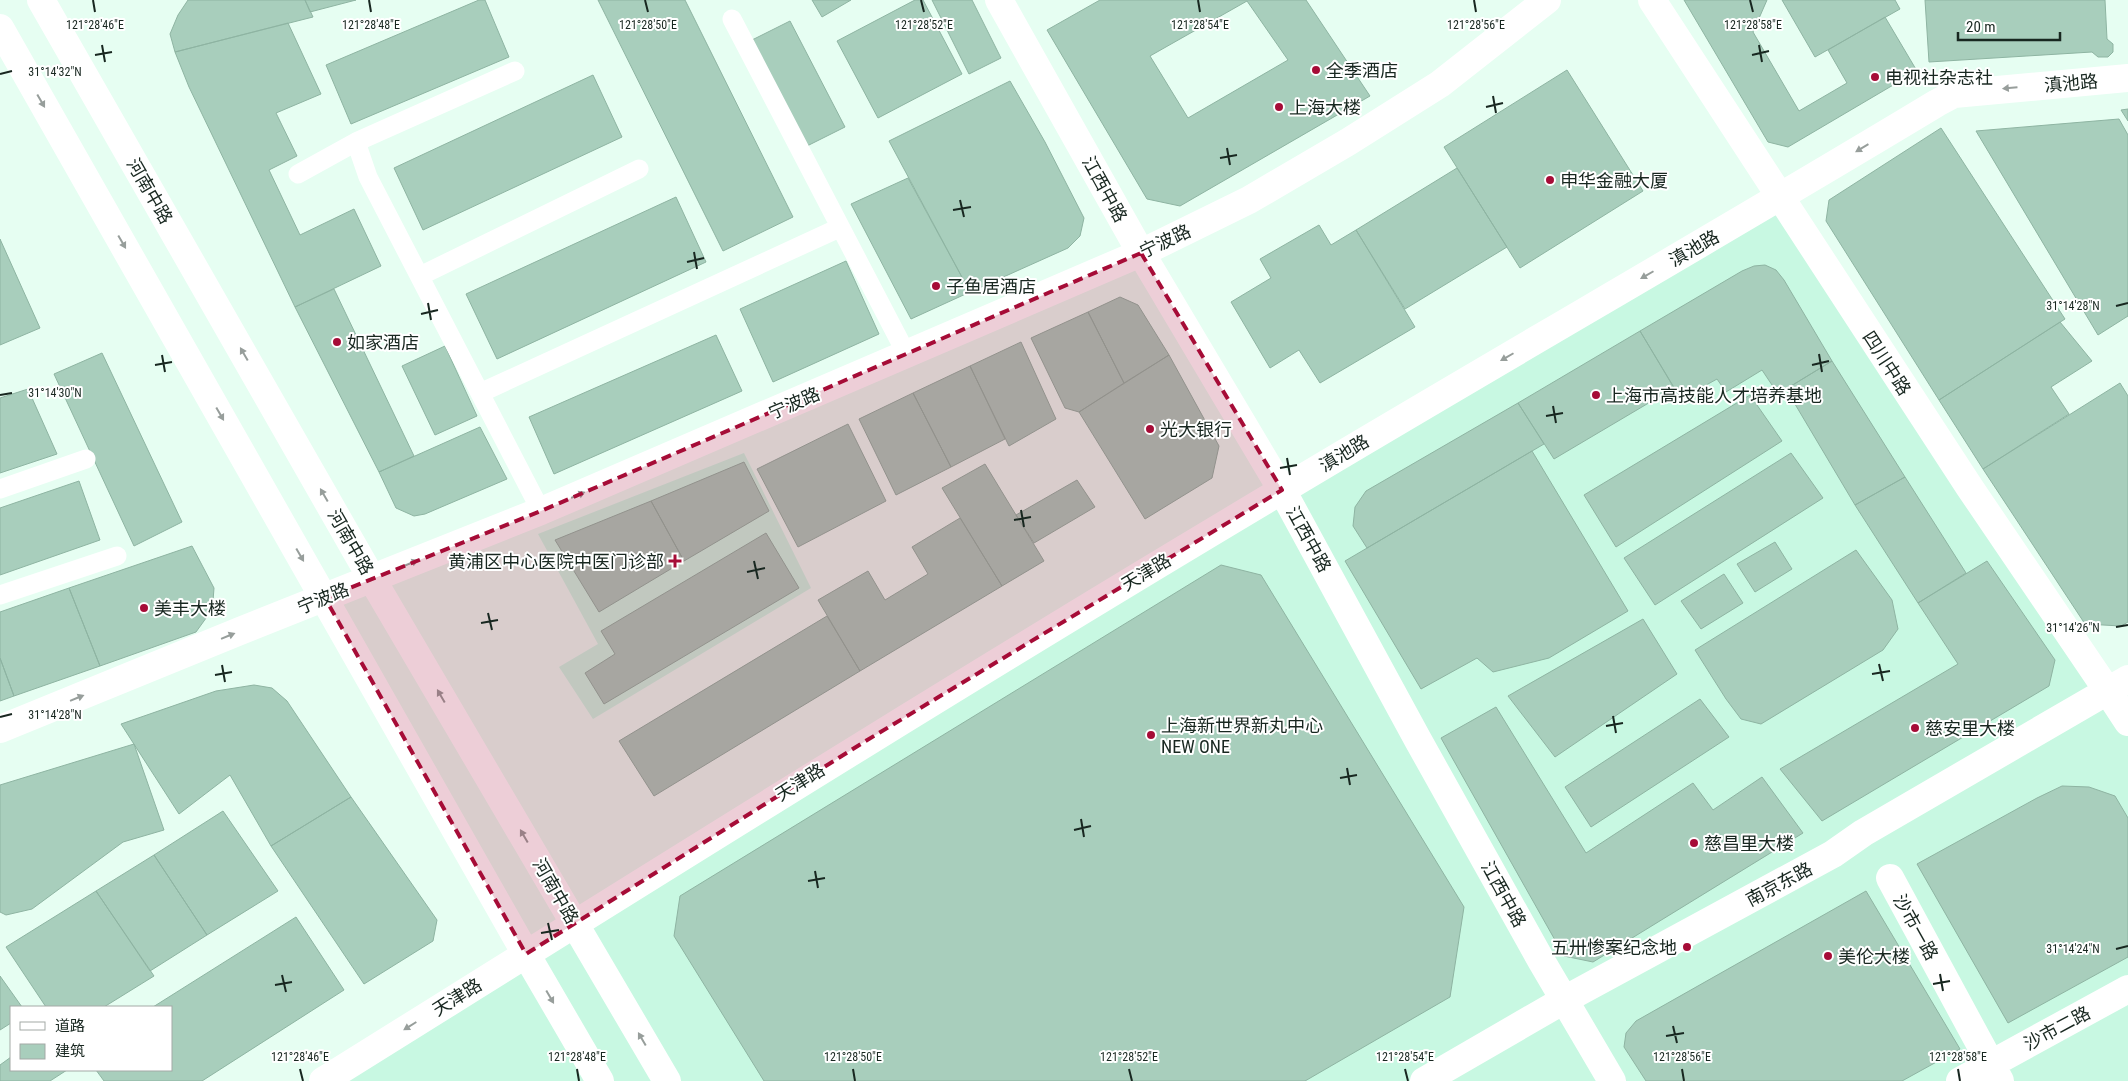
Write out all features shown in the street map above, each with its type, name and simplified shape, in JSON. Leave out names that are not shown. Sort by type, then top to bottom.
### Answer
[{"type":"street","name":"河南中路","points":[[41,0],[372,579],[667,1081]]},
{"type":"street","name":"江西中路","points":[[999,0],[1141,253],[1282,490],[1418,740],[1564,1000],[1612,1081]]},
{"type":"street","name":"宁波路","points":[[0,729],[541,511],[1141,253],[1249,200],[1356,137],[1440,84],[1547,0]]},
{"type":"street","name":"四川中路","points":[[1652,0],[1779,198],[1970,488],[2118,684],[2128,722]]},
{"type":"street","points":[[0,28],[600,1081]]},
{"type":"street","name":"滇池路","points":[[1282,490],[1954,94],[2128,78]]},
{"type":"street","name":"天津路","points":[[322,1081],[864,742],[1282,490]]},
{"type":"street","name":"南京东路","points":[[1424,1081],[1564,1000],[1833,854],[1863,833],[2118,684]]},
{"type":"street","name":"沙市一路","points":[[1890,878],[1995,1072]]},
{"type":"street","name":"沙市二路","points":[[1960,1081],[1995,1072],[2128,989]]},
{"type":"lane","points":[[732,19],[907,355]]},
{"type":"lane","points":[[298,174],[356,142],[515,71]]},
{"type":"lane","points":[[356,142],[368,177],[541,511]]},
{"type":"lane","points":[[420,276],[639,169]]},
{"type":"lane","points":[[480,393],[840,228]]},
{"type":"lane","points":[[0,488],[86,459]]},
{"type":"lane","points":[[0,595],[117,556]]},
{"type":"highlighted area","points":[[1141,253],[1282,490],[864,742],[526,954],[325,598],[541,511]]},
{"type":"shaded area","points":[[1779,198],[2128,710],[2128,1081],[322,1081]]},
{"type":"shaded area","name":"黄浦区中心医院中医门诊部","points":[[744,453],[811,588],[593,719],[559,667],[598,644],[538,534]]},
{"type":"building","points":[[188,0],[305,0],[313,17],[175,52],[170,34],[178,15]]},
{"type":"building","points":[[305,0],[356,0],[310,12]]},
{"type":"building","points":[[479,0],[485,0],[509,57],[351,124],[326,65]]},
{"type":"building","points":[[598,0],[685,0],[793,217],[723,251]]},
{"type":"building","points":[[812,0],[851,0],[822,17]]},
{"type":"building","points":[[915,0],[923,0],[962,74],[878,118],[837,41]]},
{"type":"building","points":[[932,0],[972,0],[1001,58],[969,74]]},
{"type":"building","name":"上海大楼","points":[[1100,0],[1306,0],[1370,96],[1180,206],[1147,199],[1047,30]],"holes":[[[1247,1],[1288,60],[1188,118],[1150,56]]]},
{"type":"building","name":"电视社杂志社","points":[[1684,0],[1767,0],[1753,32],[1799,111],[1847,83],[1828,50],[1885,17],[1917,71],[1788,147],[1768,142]]},
{"type":"building","points":[[1782,0],[1895,0],[1900,9],[1815,57]]},
{"type":"building","points":[[1925,0],[2105,0],[2107,39],[2113,44],[2113,52],[2108,57],[2098,57],[2092,52],[1929,62]]},
{"type":"building","points":[[790,21],[845,127],[805,147],[750,41]]},
{"type":"building","points":[[288,23],[321,94],[276,113],[297,156],[269,170],[300,235],[354,209],[381,266],[295,307],[189,87],[175,52]]},
{"type":"building","name":"申华金融大厦","points":[[1567,70],[1643,191],[1520,268],[1444,147]]},
{"type":"building","points":[[593,75],[622,137],[423,230],[394,168]]},
{"type":"building","points":[[1010,81],[1045,142],[1084,218],[1080,236],[1068,248],[970,292],[889,141]]},
{"type":"building","points":[[2128,109],[2128,121],[2121,110]]},
{"type":"building","points":[[2119,119],[2128,135],[2128,316],[2098,335],[1976,131]]},
{"type":"building","points":[[1941,128],[2065,319],[1939,400],[1826,221],[1829,200]]},
{"type":"building","points":[[1457,168],[1507,247],[1405,309],[1356,230]]},
{"type":"building","points":[[908,178],[970,292],[911,319],[851,204]]},
{"type":"building","points":[[676,197],[706,262],[497,359],[466,294]]},
{"type":"building","points":[[1319,225],[1331,245],[1356,230],[1415,327],[1320,383],[1299,350],[1270,368],[1231,302],[1271,278],[1260,259]]},
{"type":"building","points":[[0,239],[40,328],[0,345]]},
{"type":"building","points":[[846,261],[879,334],[773,382],[740,309]]},
{"type":"building","points":[[1765,265],[1776,270],[1784,280],[1832,361],[1778,394],[1762,370],[1726,392],[1717,379],[1681,399],[1640,331],[1742,271],[1754,266]]},
{"type":"building","points":[[334,289],[414,456],[379,472],[295,307]]},
{"type":"building","points":[[1120,297],[1138,305],[1169,355],[1124,383],[1088,312]]},
{"type":"building","points":[[1088,312],[1124,383],[1079,412],[1065,408],[1031,338]]},
{"type":"building","points":[[2060,322],[2092,361],[2051,387],[2069,414],[1983,469],[1939,400]]},
{"type":"building","name":"上海市高技能人才培养基地","points":[[1640,331],[1674,388],[1554,459],[1518,403]]},
{"type":"building","points":[[716,335],[742,391],[554,474],[529,417]]},
{"type":"building","points":[[1021,342],[1056,419],[1009,446],[970,366]]},
{"type":"building","points":[[445,346],[477,416],[435,435],[402,366]]},
{"type":"building","points":[[102,353],[182,522],[134,546],[54,374]]},
{"type":"building","name":"光大银行","points":[[1169,355],[1219,446],[1212,478],[1145,519],[1079,412]]},
{"type":"building","points":[[1832,361],[1905,477],[1855,505],[1786,389]]},
{"type":"building","points":[[970,366],[1005,439],[951,467],[913,393]]},
{"type":"building","points":[[2120,383],[2128,396],[2128,622],[2121,626],[2085,624],[1983,469]]},
{"type":"building","points":[[28,389],[57,454],[0,473],[0,398]]},
{"type":"building","points":[[913,393],[951,467],[896,495],[859,419]]},
{"type":"building","points":[[1750,395],[1782,441],[1616,547],[1584,495]]},
{"type":"building","points":[[1518,403],[1544,444],[1367,548],[1353,526],[1355,507],[1366,491]]},
{"type":"building","points":[[848,424],[886,501],[798,547],[757,469]]},
{"type":"building","points":[[480,427],[507,479],[425,514],[414,516],[396,508],[379,472]]},
{"type":"building","points":[[1532,451],[1628,611],[1549,658],[1493,672],[1477,658],[1421,689],[1345,561]]},
{"type":"building","points":[[1791,453],[1823,498],[1655,605],[1624,558]]},
{"type":"building","points":[[744,462],[769,511],[684,561],[651,501]]},
{"type":"building","points":[[985,464],[1044,561],[1002,586],[942,488]]},
{"type":"building","points":[[1905,477],[1966,573],[1918,603],[1855,505]]},
{"type":"building","points":[[1077,480],[1095,507],[1034,543],[1016,515]]},
{"type":"building","points":[[79,481],[100,540],[0,575],[0,508]]},
{"type":"building","points":[[651,501],[684,561],[599,612],[555,540]]},
{"type":"building","points":[[960,518],[1002,586],[860,671],[818,600],[868,571],[885,600],[928,574],[912,547]]},
{"type":"building","points":[[766,533],[799,588],[604,704],[585,673],[615,654],[601,631]]},
{"type":"building","points":[[1775,542],[1792,569],[1755,592],[1737,564]]},
{"type":"building","name":"美丰大楼","points":[[192,546],[214,588],[209,614],[196,632],[100,666],[69,588]]},
{"type":"building","points":[[1856,550],[1892,600],[1898,629],[1883,650],[1761,724],[1741,719],[1695,650]]},
{"type":"building","name":"慈安里大楼","points":[[1987,561],[2055,660],[2049,686],[1822,821],[1780,769],[1958,664],[1918,603]]},
{"type":"building","name":"上海新世界新丸中心 NEW ONE","points":[[1221,565],[1261,575],[1464,907],[1450,997],[1305,1081],[764,1081],[674,936],[680,896]]},
{"type":"building","points":[[1724,574],[1743,603],[1701,629],[1681,601]]},
{"type":"building","points":[[69,588],[100,666],[14,696],[0,658],[0,612]]},
{"type":"building","points":[[827,616],[860,671],[654,796],[619,741]]},
{"type":"building","points":[[1643,619],[1677,674],[1555,757],[1508,696]]},
{"type":"building","points":[[0,658],[14,696],[0,701]]},
{"type":"building","points":[[254,685],[272,688],[287,701],[351,797],[271,846],[230,775],[179,814],[121,724],[216,691]]},
{"type":"building","points":[[1700,699],[1729,737],[1591,827],[1565,787]]},
{"type":"building","name":"慈昌里大楼","points":[[1496,707],[1586,853],[1693,783],[1713,810],[1762,777],[1803,833],[1593,962],[1564,956],[1441,738]]},
{"type":"building","points":[[134,744],[164,830],[123,842],[32,909],[6,915],[0,912],[0,785]]},
{"type":"building","points":[[2062,786],[2089,787],[2115,796],[2128,818],[2128,957],[2008,1023],[1917,864]]},
{"type":"building","points":[[351,797],[437,920],[433,941],[364,984],[271,846]]},
{"type":"building","points":[[223,811],[278,891],[207,935],[154,855]]},
{"type":"building","points":[[154,855],[207,935],[150,971],[96,891]]},
{"type":"building","points":[[96,891],[154,976],[106,1006],[45,1006],[6,947]]},
{"type":"building","name":"美伦大楼","points":[[1866,891],[1960,1049],[1902,1081],[1646,1081],[1624,1047],[1626,1033],[1636,1021]]},
{"type":"building","points":[[296,917],[344,990],[202,1081],[104,1081],[97,1071],[172,1071],[172,1006],[155,1006]]},
{"type":"building","points":[[0,976],[21,1006],[10,1006],[10,1024],[0,1030]]},
{"type":"building","points":[[10,1058],[10,1071],[65,1071],[50,1081],[0,1081],[0,1065]]},
{"type":"place","name":"全季酒店","points":[[1316,70]]},
{"type":"place","name":"电视社杂志社","points":[[1875,77]]},
{"type":"place","name":"上海大楼","points":[[1279,107]]},
{"type":"place","name":"申华金融大厦","points":[[1550,180]]},
{"type":"place","name":"子鱼居酒店","points":[[936,286]]},
{"type":"place","name":"如家酒店","points":[[337,342]]},
{"type":"place","name":"上海市高技能人才培养基地","points":[[1596,395]]},
{"type":"place","name":"光大银行","points":[[1150,429]]},
{"type":"place","name":"黄浦区中心医院中医门诊部","points":[[675,561]]},
{"type":"place","name":"美丰大楼","points":[[144,608]]},
{"type":"place","name":"慈安里大楼","points":[[1915,728]]},
{"type":"place","name":"上海新世界新丸中心 NEW ONE","points":[[1151,735]]},
{"type":"place","name":"慈昌里大楼","points":[[1694,843]]},
{"type":"place","name":"五卅惨案纪念地","points":[[1687,947]]},
{"type":"place","name":"美伦大楼","points":[[1828,956]]}]
